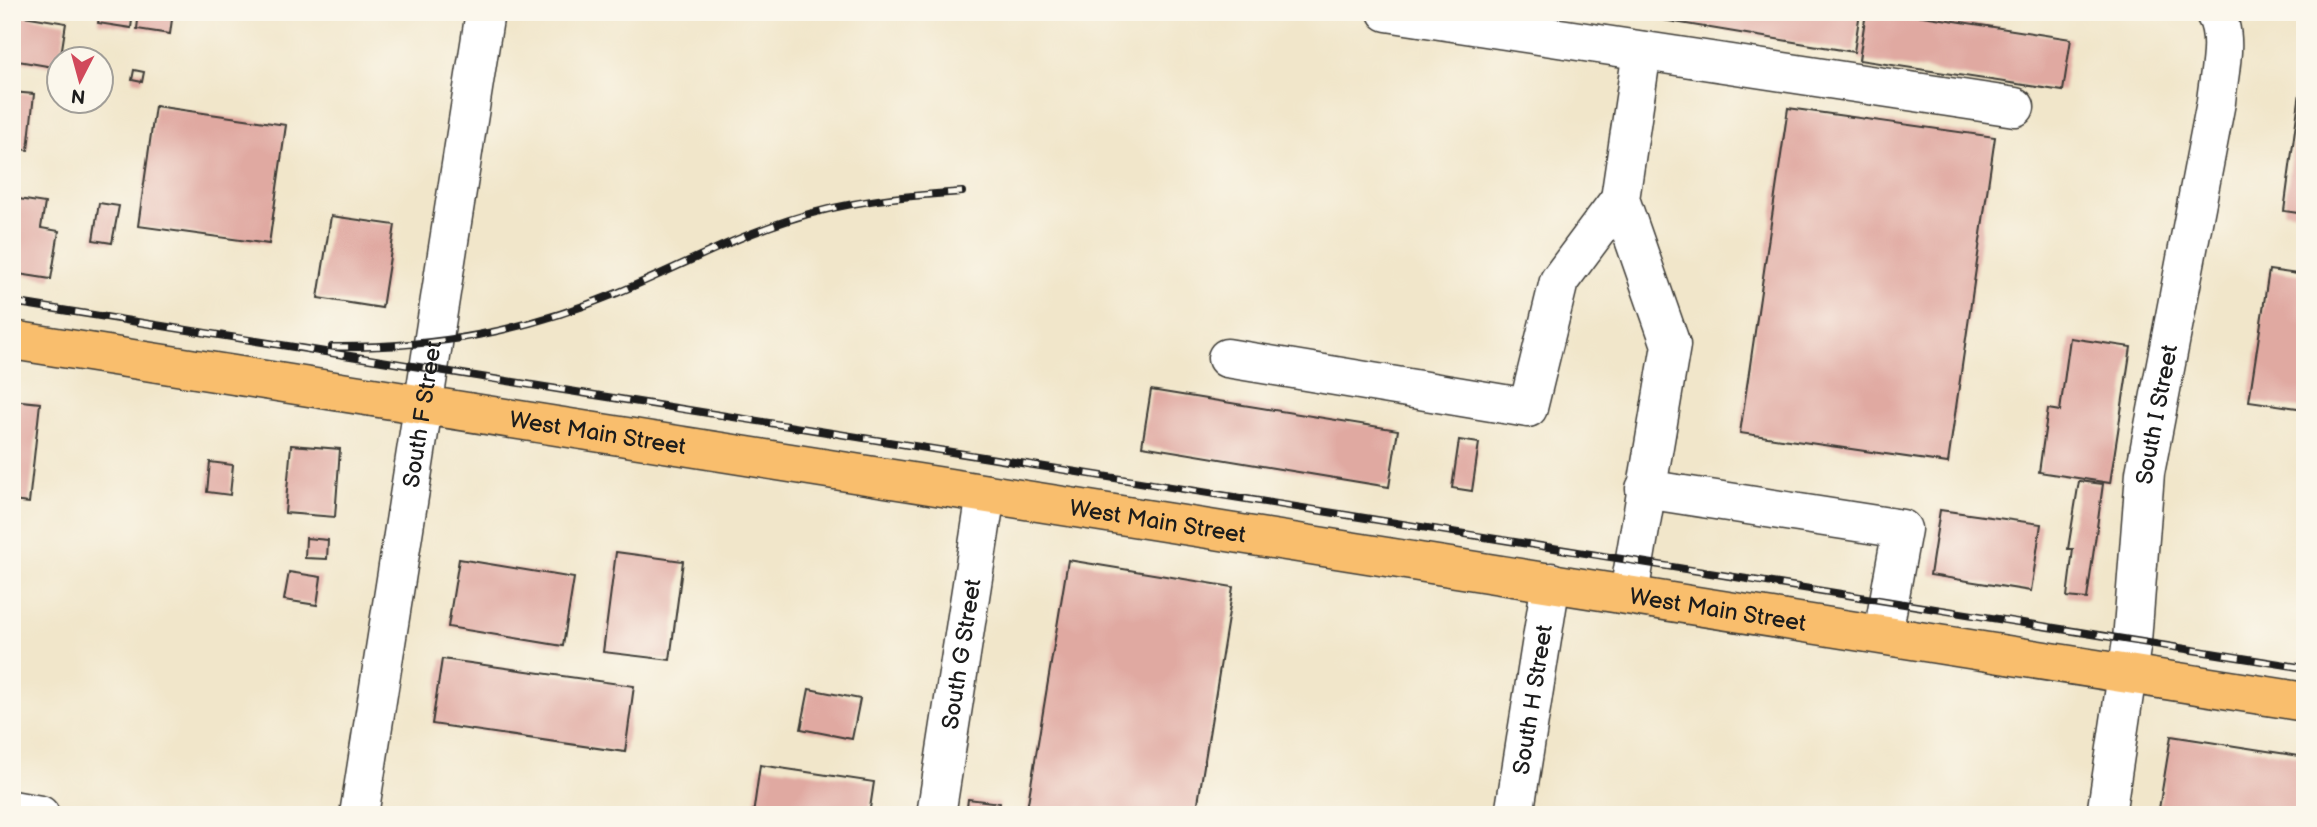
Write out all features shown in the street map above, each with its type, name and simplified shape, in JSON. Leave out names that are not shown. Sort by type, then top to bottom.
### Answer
[{"type":"main road","name":"West Main Street","points":[[12,340],[2305,702]]},
{"type":"street","name":"South F Street","points":[[359,815],[485,12]]},
{"type":"street","points":[[1387,12],[2015,107]]},
{"type":"street","name":"South I Street","points":[[2106,815],[2127,672],[2146,473],[2216,102],[2222,46],[2216,15]]},
{"type":"street","points":[[1629,594],[1671,345],[1620,199],[1642,51]]},
{"type":"street","points":[[1227,358],[1528,408],[1559,281],[1620,199]]},
{"type":"street","points":[[1645,489],[1902,529],[1883,634]]},
{"type":"street","name":"South G Street","points":[[936,815],[986,494]]},
{"type":"street","name":"South H Street","points":[[1514,815],[1551,582]]},
{"type":"street","points":[[12,810],[40,815]]},
{"type":"building","points":[[100,12],[133,12],[131,28],[98,23]]},
{"type":"building","points":[[139,12],[173,12],[170,34],[137,29]]},
{"type":"building","points":[[1615,12],[1860,12],[1854,52]]},
{"type":"building","points":[[1866,12],[1897,12],[2071,39],[2063,91],[1859,60]]},
{"type":"building","points":[[12,14],[66,23],[62,46],[46,46],[46,66],[12,60]]},
{"type":"building","points":[[134,70],[144,72],[142,82],[132,80]]},
{"type":"building","points":[[2305,70],[2305,214],[2284,211]]},
{"type":"building","points":[[12,92],[34,94],[28,150],[12,148]]},
{"type":"building","points":[[155,106],[286,125],[269,244],[138,226]]},
{"type":"building","points":[[1788,108],[1995,137],[1948,463],[1740,433]]},
{"type":"building","points":[[12,198],[45,203],[41,228],[59,231],[51,279],[12,273]]},
{"type":"building","points":[[99,203],[119,206],[112,243],[93,240]]},
{"type":"building","points":[[331,216],[395,225],[382,308],[318,298]]},
{"type":"building","points":[[2269,270],[2305,275],[2305,409],[2249,401]]},
{"type":"building","points":[[2070,338],[2131,347],[2110,483],[2039,472],[2048,409],[2060,411]]},
{"type":"building","points":[[1151,390],[1398,430],[1389,487],[1142,446]]},
{"type":"building","points":[[12,400],[40,403],[29,503],[12,501]]},
{"type":"building","points":[[1459,440],[1479,443],[1472,491],[1452,488]]},
{"type":"building","points":[[291,445],[340,449],[335,517],[285,513]]},
{"type":"building","points":[[210,462],[233,465],[230,495],[207,492]]},
{"type":"building","points":[[2079,481],[2103,484],[2087,599],[2067,597],[2073,549],[2068,549]]},
{"type":"building","points":[[1940,510],[2041,524],[2031,591],[1930,575]]},
{"type":"building","points":[[306,538],[328,540],[327,559],[305,558]]},
{"type":"building","points":[[616,552],[683,561],[670,660],[603,652]]},
{"type":"building","points":[[459,559],[574,578],[563,646],[448,627]]},
{"type":"building","points":[[1068,560],[1233,587],[1196,815],[1026,815]]},
{"type":"building","points":[[289,572],[321,577],[317,605],[284,600]]},
{"type":"building","points":[[442,659],[634,686],[625,752],[432,724]]},
{"type":"building","points":[[809,689],[860,699],[852,739],[801,729]]},
{"type":"building","points":[[2171,736],[2305,757],[2305,815],[2158,815]]},
{"type":"building","points":[[760,765],[874,782],[869,815],[753,815]]},
{"type":"building","points":[[968,799],[1000,803],[998,815],[966,815]]},
{"type":"railway","points":[[332,347],[442,341],[512,327],[582,307],[745,236],[810,214],[875,200],[962,192]]},
{"type":"railway","points":[[12,302],[2305,668]]}]
